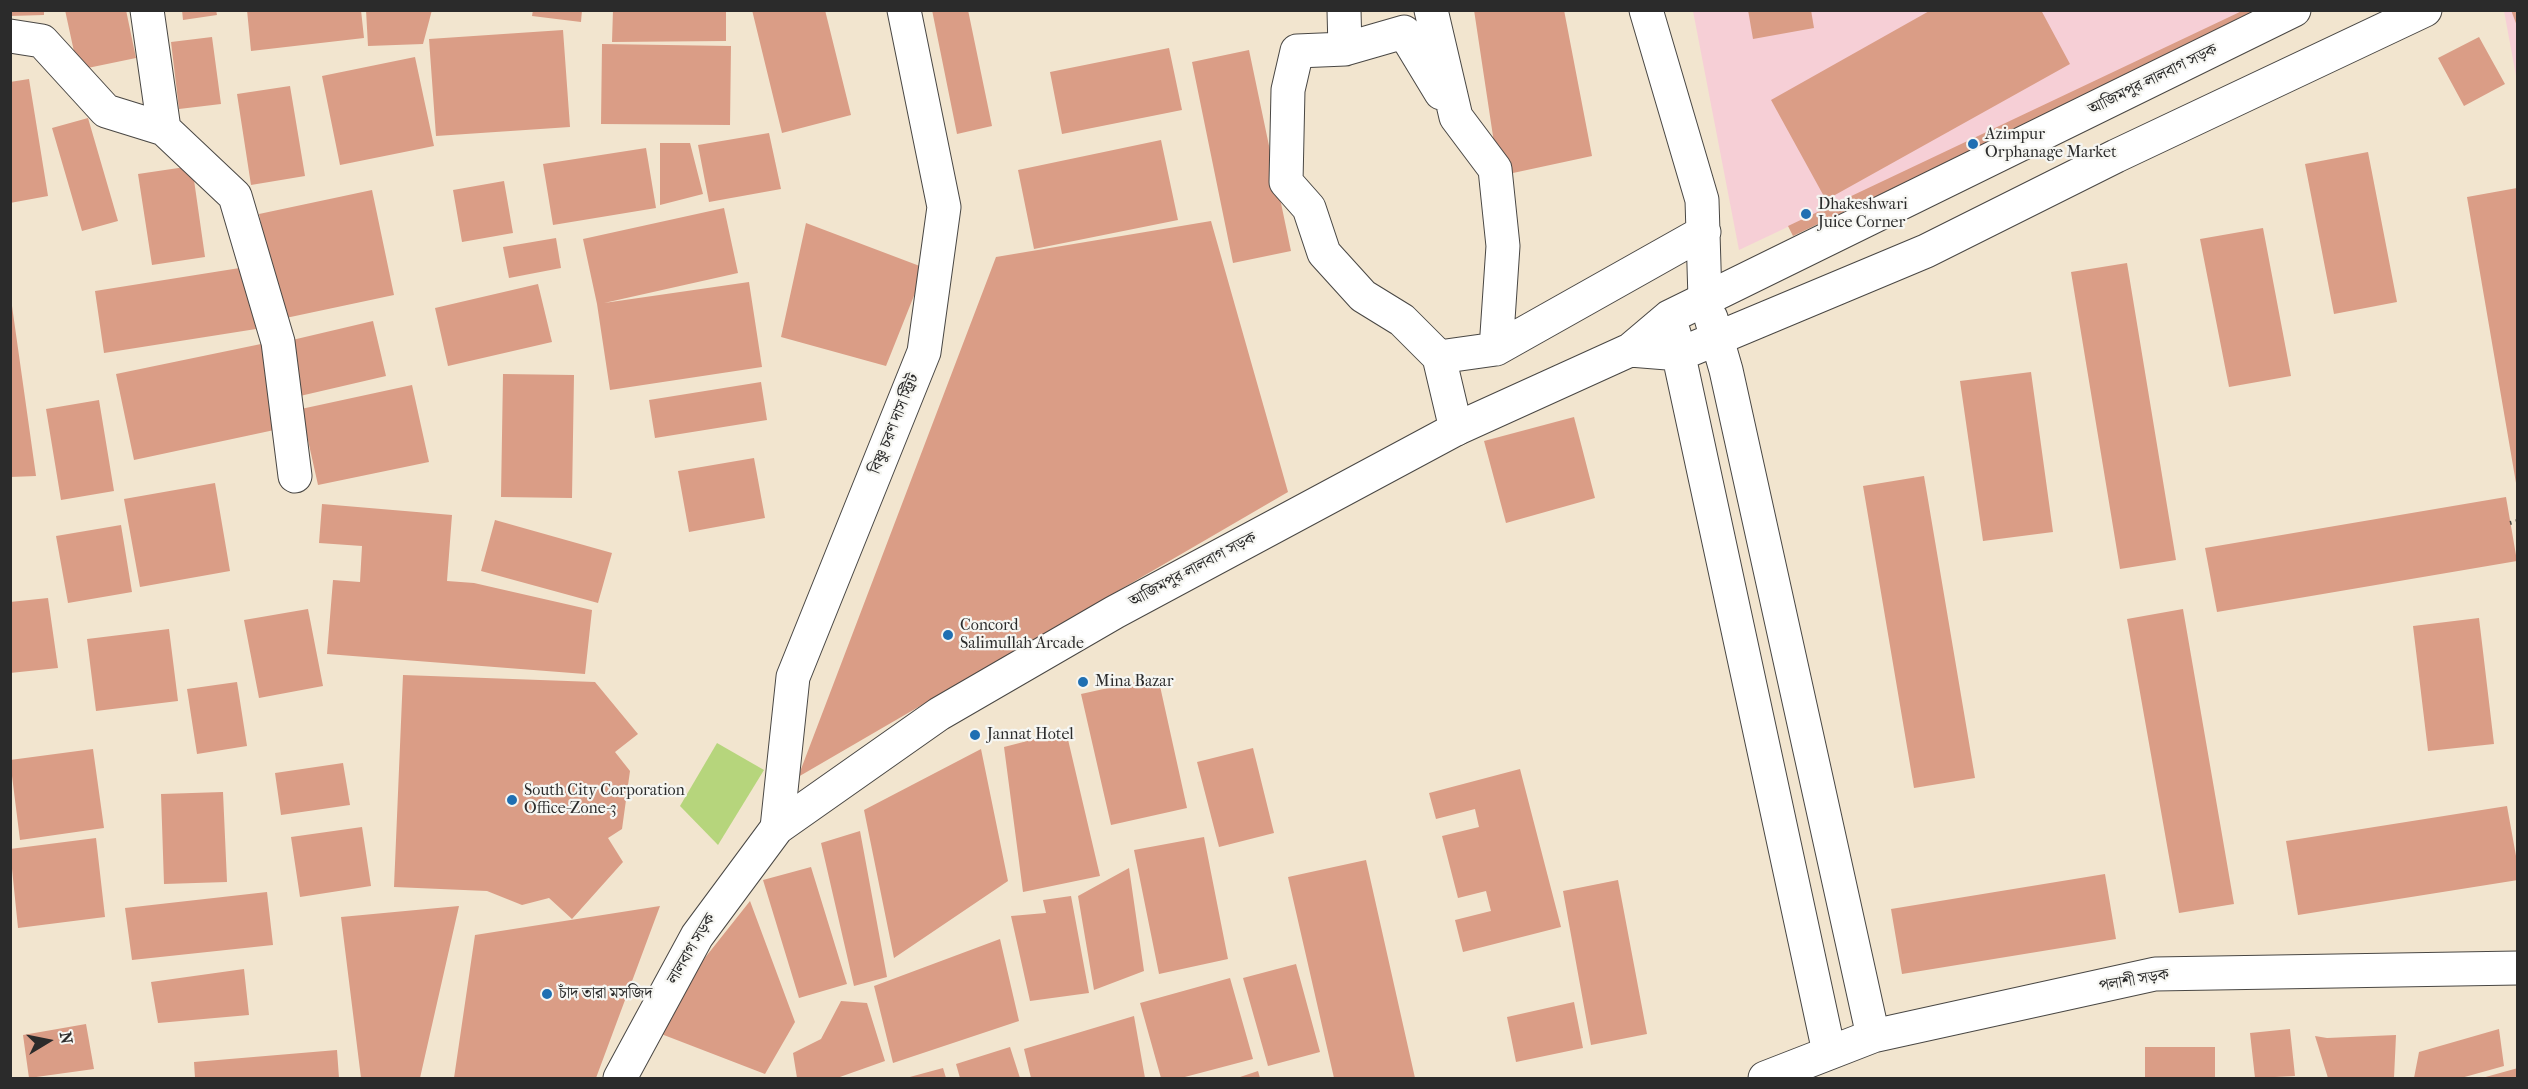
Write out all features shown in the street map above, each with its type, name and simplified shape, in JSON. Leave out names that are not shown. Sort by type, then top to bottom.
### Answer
[{"type":"main road","points":[[147,10],[164,129]]},
{"type":"main road","name":"বিষ্ণু চরণ দাস স্ট্রিট","points":[[777,828],[793,677],[924,352],[944,207],[904,10]]},
{"type":"main road","points":[[1344,10],[1345,49]]},
{"type":"main road","points":[[1431,10],[1456,117]]},
{"type":"main road","points":[[1646,10],[1702,200],[1705,299],[1717,340],[1873,1036]]},
{"type":"main road","name":"আজিমপুর-লালবাগ সড়ক","points":[[777,828],[949,708],[1114,612],[1456,429],[1630,350],[1670,317],[1705,299],[2294,10]]},
{"type":"main road","points":[[1680,354],[1926,251],[2116,156],[2425,10]]},
{"type":"main road","points":[[1456,429],[1439,357],[1402,320],[1364,296],[1324,253],[1309,208],[1286,182],[1288,90],[1297,51],[1345,49],[1404,32],[1456,117],[1495,169],[1503,246],[1496,349]]},
{"type":"main road","points":[[10,36],[42,41],[106,111],[164,129],[235,196],[278,342],[294,477]]},
{"type":"main road","points":[[1439,357],[1496,349],[1704,232]]},
{"type":"main road","points":[[1670,317],[1680,354],[1829,1052]]},
{"type":"main road","name":"আজিমপুর-লালবাগ সড়ক","points":[[1630,350],[1680,354]]},
{"type":"main road","name":"লালবাগ সড়ক","points":[[620,1078],[697,936],[777,828]]},
{"type":"main road","name":"পলাশী সড়ক","points":[[1765,1078],[1873,1036],[2155,974],[2517,968]]},
{"type":"path","points":[[2510,523],[2517,521]]},
{"type":"shaded area","points":[[1693,11],[2244,11],[1739,250]]},
{"type":"shaded area","points":[[2504,11],[2517,11],[2517,81]]},
{"type":"green space","points":[[717,743],[764,770],[718,845],[680,806]]},
{"type":"building","points":[[10,10],[44,10],[44,15],[10,16]]},
{"type":"building","points":[[65,10],[126,10],[136,58],[78,70]]},
{"type":"building","points":[[182,10],[216,10],[217,15],[183,20]]},
{"type":"building","points":[[247,10],[361,10],[364,38],[251,51]]},
{"type":"building","points":[[366,10],[432,10],[423,44],[368,46]]},
{"type":"building","points":[[533,10],[582,10],[581,22],[532,16]]},
{"type":"building","points":[[613,10],[726,10],[726,41],[612,42]]},
{"type":"building","points":[[752,10],[825,10],[851,115],[782,133]]},
{"type":"building","points":[[932,10],[968,10],[992,126],[957,134]]},
{"type":"building","points":[[1474,10],[1564,10],[1592,156],[1499,176]]},
{"type":"building","points":[[1748,10],[1811,10],[1814,28],[1753,39]]},
{"type":"building","points":[[1931,10],[2041,10],[2070,64],[1826,200],[1771,100]]},
{"type":"building","name":"Azimpur Orphanage Market","points":[[2244,10],[2266,10],[1793,236],[1788,226]]},
{"type":"building","points":[[2511,10],[2518,10],[2518,26],[2517,26]]},
{"type":"building","points":[[563,30],[570,127],[436,136],[429,39]]},
{"type":"building","points":[[212,37],[221,104],[179,109],[171,42]]},
{"type":"building","points":[[2479,37],[2505,84],[2464,106],[2438,58]]},
{"type":"building","points":[[602,44],[731,46],[730,125],[601,124]]},
{"type":"building","points":[[1169,48],[1182,110],[1062,134],[1050,72]]},
{"type":"building","points":[[1249,50],[1291,251],[1233,263],[1192,62]]},
{"type":"building","points":[[415,57],[434,146],[340,165],[322,76]]},
{"type":"building","points":[[29,79],[48,196],[10,203],[10,82]]},
{"type":"building","points":[[290,86],[305,176],[251,185],[237,94]]},
{"type":"building","points":[[88,118],[118,221],[82,231],[52,128]]},
{"type":"building","points":[[769,133],[781,189],[709,202],[698,145]]},
{"type":"building","points":[[1161,140],[1178,220],[1034,249],[1018,170]]},
{"type":"building","points":[[660,143],[690,143],[703,194],[660,205]]},
{"type":"building","points":[[646,148],[656,208],[553,225],[543,164]]},
{"type":"building","points":[[2368,152],[2397,302],[2334,314],[2305,164]]},
{"type":"building","points":[[192,166],[205,257],[152,265],[138,174]]},
{"type":"building","points":[[504,181],[513,233],[462,242],[453,190]]},
{"type":"building","points":[[2517,188],[2518,482],[2516,483],[2467,197]]},
{"type":"building","points":[[372,190],[394,295],[281,319],[259,214]]},
{"type":"building","points":[[724,208],[738,273],[604,303],[749,282],[762,367],[610,390],[597,304],[583,239]]},
{"type":"building","name":"Concord Salimullah Arcade","points":[[1211,221],[1288,492],[798,777],[996,257]]},
{"type":"building","points":[[806,223],[925,268],[886,366],[781,337]]},
{"type":"building","points":[[2263,228],[2291,376],[2229,387],[2200,239]]},
{"type":"building","points":[[556,238],[561,268],[509,278],[503,247]]},
{"type":"building","points":[[2127,263],[2176,560],[2120,569],[2071,272]]},
{"type":"building","points":[[246,267],[256,329],[104,353],[95,291]]},
{"type":"building","points":[[538,284],[552,342],[448,366],[435,308]]},
{"type":"building","points":[[10,306],[12,306],[36,476],[10,477]]},
{"type":"building","points":[[373,321],[386,376],[300,396],[288,341]]},
{"type":"building","points":[[261,344],[279,429],[134,460],[116,374]]},
{"type":"building","points":[[2031,372],[2053,532],[1983,541],[1960,381]]},
{"type":"building","points":[[503,374],[574,375],[572,498],[501,497]]},
{"type":"building","points":[[761,382],[767,420],[655,438],[649,400]]},
{"type":"building","points":[[412,385],[429,462],[318,485],[301,409]]},
{"type":"building","points":[[99,400],[114,491],[61,500],[46,409]]},
{"type":"building","points":[[1574,417],[1595,498],[1506,523],[1484,441]]},
{"type":"building","points":[[754,458],[765,518],[689,532],[678,471]]},
{"type":"building","points":[[1924,476],[1975,778],[1914,788],[1863,486]]},
{"type":"building","points":[[215,483],[230,571],[140,587],[124,499]]},
{"type":"building","points":[[2506,497],[2517,561],[2217,612],[2205,548]]},
{"type":"building","points":[[322,504],[452,515],[447,581],[474,583],[592,610],[585,674],[327,654],[333,580],[360,582],[362,546],[319,543]]},
{"type":"building","points":[[495,520],[612,553],[598,603],[481,571]]},
{"type":"building","points":[[121,525],[132,592],[68,603],[56,536]]},
{"type":"building","points":[[48,598],[58,668],[10,673],[10,602]]},
{"type":"building","points":[[308,609],[323,686],[259,698],[244,620]]},
{"type":"building","points":[[2183,609],[2234,904],[2179,913],[2127,619]]},
{"type":"building","points":[[2479,618],[2494,744],[2428,751],[2413,626]]},
{"type":"building","points":[[169,629],[178,701],[96,711],[87,639]]},
{"type":"building","name":"South City Corporation Office-Zone-3","points":[[403,675],[595,682],[638,734],[615,752],[630,771],[622,829],[608,838],[623,862],[572,919],[549,898],[522,905],[487,891],[394,887]]},
{"type":"building","points":[[1158,677],[1187,808],[1111,825],[1081,694]]},
{"type":"building","points":[[237,682],[247,746],[197,754],[187,689]]},
{"type":"building","points":[[1066,731],[1100,876],[1023,892],[1004,747]]},
{"type":"building","points":[[1253,748],[1274,833],[1219,847],[1197,762]]},
{"type":"building","points":[[93,749],[104,828],[20,840],[10,760]]},
{"type":"building","points":[[981,749],[1008,881],[894,958],[864,810]]},
{"type":"building","points":[[343,763],[350,805],[281,815],[275,773]]},
{"type":"building","points":[[1520,769],[1561,927],[1463,952],[1455,920],[1491,911],[1486,891],[1458,898],[1442,836],[1479,827],[1475,809],[1436,819],[1429,793]]},
{"type":"building","points":[[223,792],[227,882],[164,884],[161,794]]},
{"type":"building","points":[[2507,806],[2518,867],[2518,880],[2298,915],[2286,841]]},
{"type":"building","points":[[362,827],[371,886],[300,897],[291,837]]},
{"type":"building","points":[[860,831],[887,977],[854,986],[821,843]]},
{"type":"building","points":[[1204,837],[1228,959],[1159,974],[1134,850]]},
{"type":"building","points":[[96,838],[105,917],[18,928],[10,849]]},
{"type":"building","points":[[1366,860],[1415,1078],[1334,1078],[1288,877]]},
{"type":"building","points":[[811,867],[847,984],[799,998],[763,880]]},
{"type":"building","points":[[1129,868],[1144,971],[1094,990],[1078,896]]},
{"type":"building","points":[[2105,874],[2116,939],[1902,974],[1891,909]]},
{"type":"building","points":[[1618,880],[1647,1034],[1591,1045],[1563,891]]},
{"type":"building","points":[[267,892],[273,945],[132,960],[125,908]]},
{"type":"building","points":[[1071,896],[1089,993],[1030,1001],[1011,916],[1046,913],[1043,900]]},
{"type":"building","points":[[750,901],[795,1022],[765,1074],[656,1032],[704,959]]},
{"type":"building","points":[[459,906],[420,1078],[361,1078],[341,917]]},
{"type":"building","name":"চাঁদ তারা মসজিদ","points":[[660,906],[596,1078],[454,1078],[475,935]]},
{"type":"building","points":[[1000,939],[1019,1021],[893,1063],[874,986]]},
{"type":"building","points":[[1296,964],[1320,1052],[1268,1066],[1243,978]]},
{"type":"building","points":[[244,969],[249,1015],[158,1023],[151,982]]},
{"type":"building","points":[[1230,978],[1253,1059],[1181,1078],[1161,1078],[1140,1003]]},
{"type":"building","points":[[841,1001],[867,1003],[885,1061],[837,1078],[797,1078],[793,1053],[821,1039]]},
{"type":"building","points":[[1574,1002],[1583,1048],[1516,1062],[1507,1017]]},
{"type":"building","points":[[1134,1016],[1145,1078],[1031,1078],[1024,1049]]},
{"type":"building","points":[[86,1024],[94,1069],[29,1078],[23,1035]]},
{"type":"building","points":[[2290,1029],[2295,1076],[2255,1078],[2250,1033]]},
{"type":"building","points":[[2499,1029],[2504,1066],[2461,1078],[2414,1078],[2419,1052]]},
{"type":"building","points":[[2396,1035],[2394,1078],[2328,1078],[2315,1036],[2327,1038]]},
{"type":"building","points":[[1010,1047],[1020,1078],[960,1078],[956,1064]]},
{"type":"building","points":[[2145,1047],[2215,1047],[2215,1078],[2145,1078]]},
{"type":"building","points":[[337,1050],[339,1078],[195,1078],[194,1062]]},
{"type":"building","points":[[943,1068],[946,1078],[906,1078]]},
{"type":"building","points":[[2518,1068],[2518,1078],[2482,1078]]},
{"type":"building","points":[[1258,1071],[1260,1078],[1237,1078]]},
{"type":"place","name":"Azimpur Orphanage Market","points":[[1973,144]]},
{"type":"place","name":"Dhakeshwari Juice Corner","points":[[1806,214]]},
{"type":"place","name":"Concord Salimullah Arcade","points":[[948,635]]},
{"type":"place","name":"Mina Bazar","points":[[1083,682]]},
{"type":"place","name":"Jannat Hotel","points":[[975,735]]},
{"type":"place","name":"South City Corporation Office-Zone-3","points":[[512,800]]},
{"type":"place","name":"চাঁদ তারা মসজিদ","points":[[547,994]]}]
